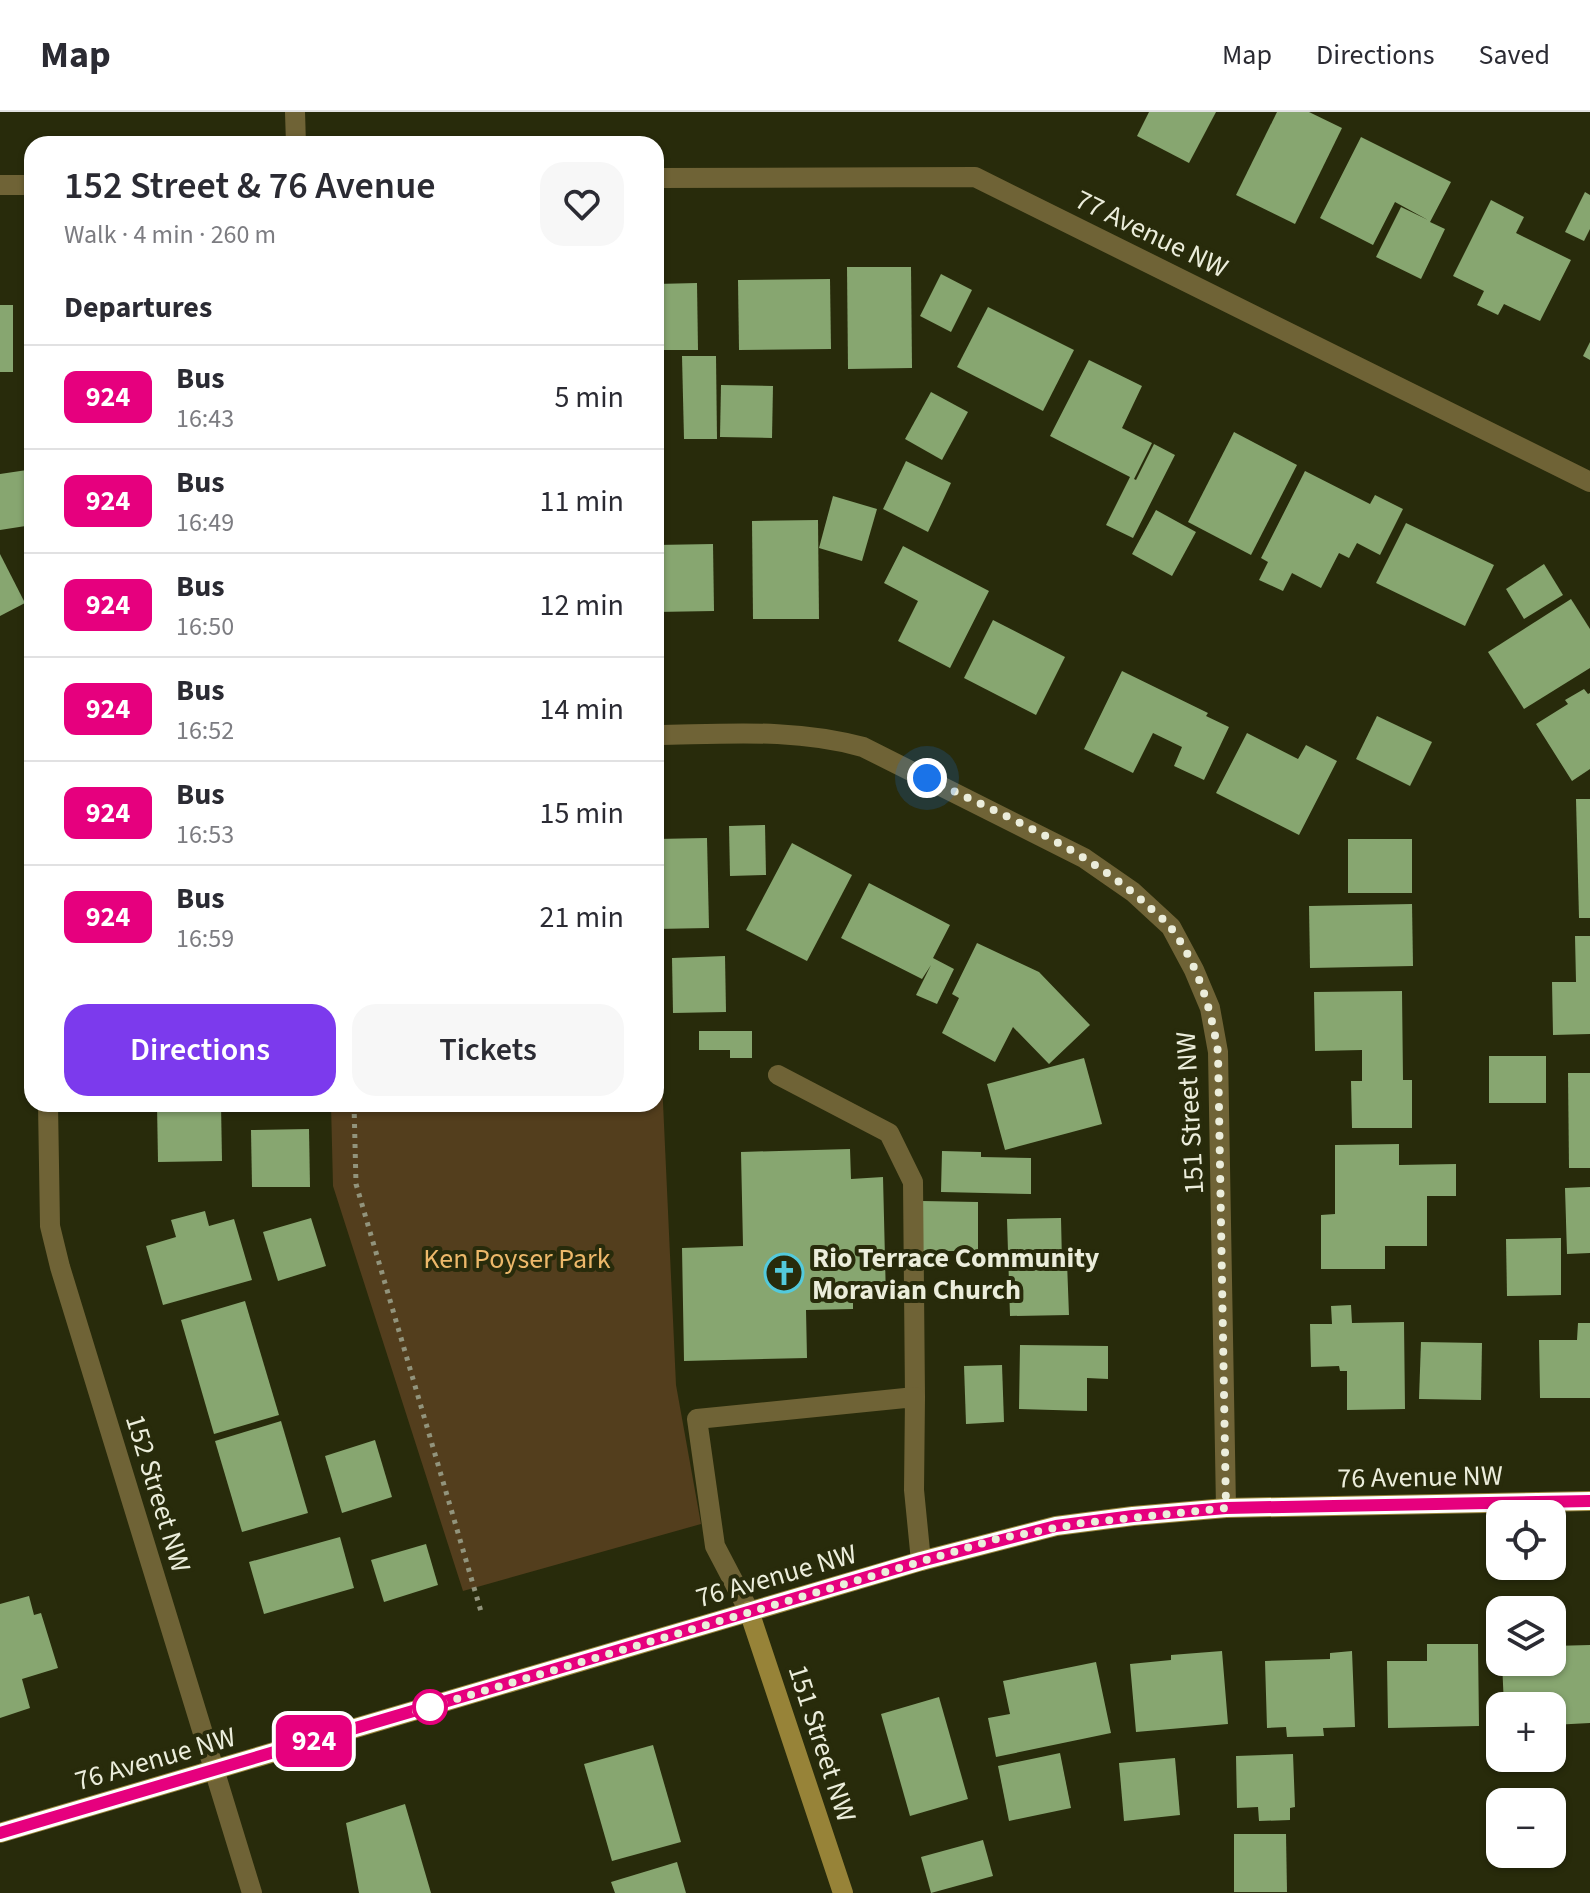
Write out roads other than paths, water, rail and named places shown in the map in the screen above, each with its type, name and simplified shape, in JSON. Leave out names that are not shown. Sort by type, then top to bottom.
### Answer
[{"type":"street","points":[[295,112],[296,136]]},
{"type":"street","name":"77 Avenue NW","points":[[664,178],[975,177],[1590,482]]},
{"type":"street","points":[[0,185],[24,185]]},
{"type":"street","name":"151 Street NW","points":[[664,735],[790,733],[828,737],[863,747],[1084,858],[1133,892],[1171,927],[1210,1008],[1218,1052],[1226,1508]]},
{"type":"street","points":[[778,1075],[889,1133],[913,1182],[914,1490],[921,1561]]},
{"type":"street","name":"152 Street NW","points":[[48,1112],[50,1226],[60,1267],[252,1893]]},
{"type":"street","points":[[749,1611],[715,1546],[697,1419],[915,1397]]},
{"type":"street","name":"76 Avenue NW","points":[[0,1833],[749,1611],[1056,1526],[1226,1508],[1590,1501]]},
{"type":"street","name":"151 Street NW","points":[[749,1611],[843,1893]]},
{"type":"place","name":"Rio Terrace Community Moravian Church","points":[[784,1273]]},
{"type":"park label","name":"Ken Poyser Park","points":[[517,1258]]}]
